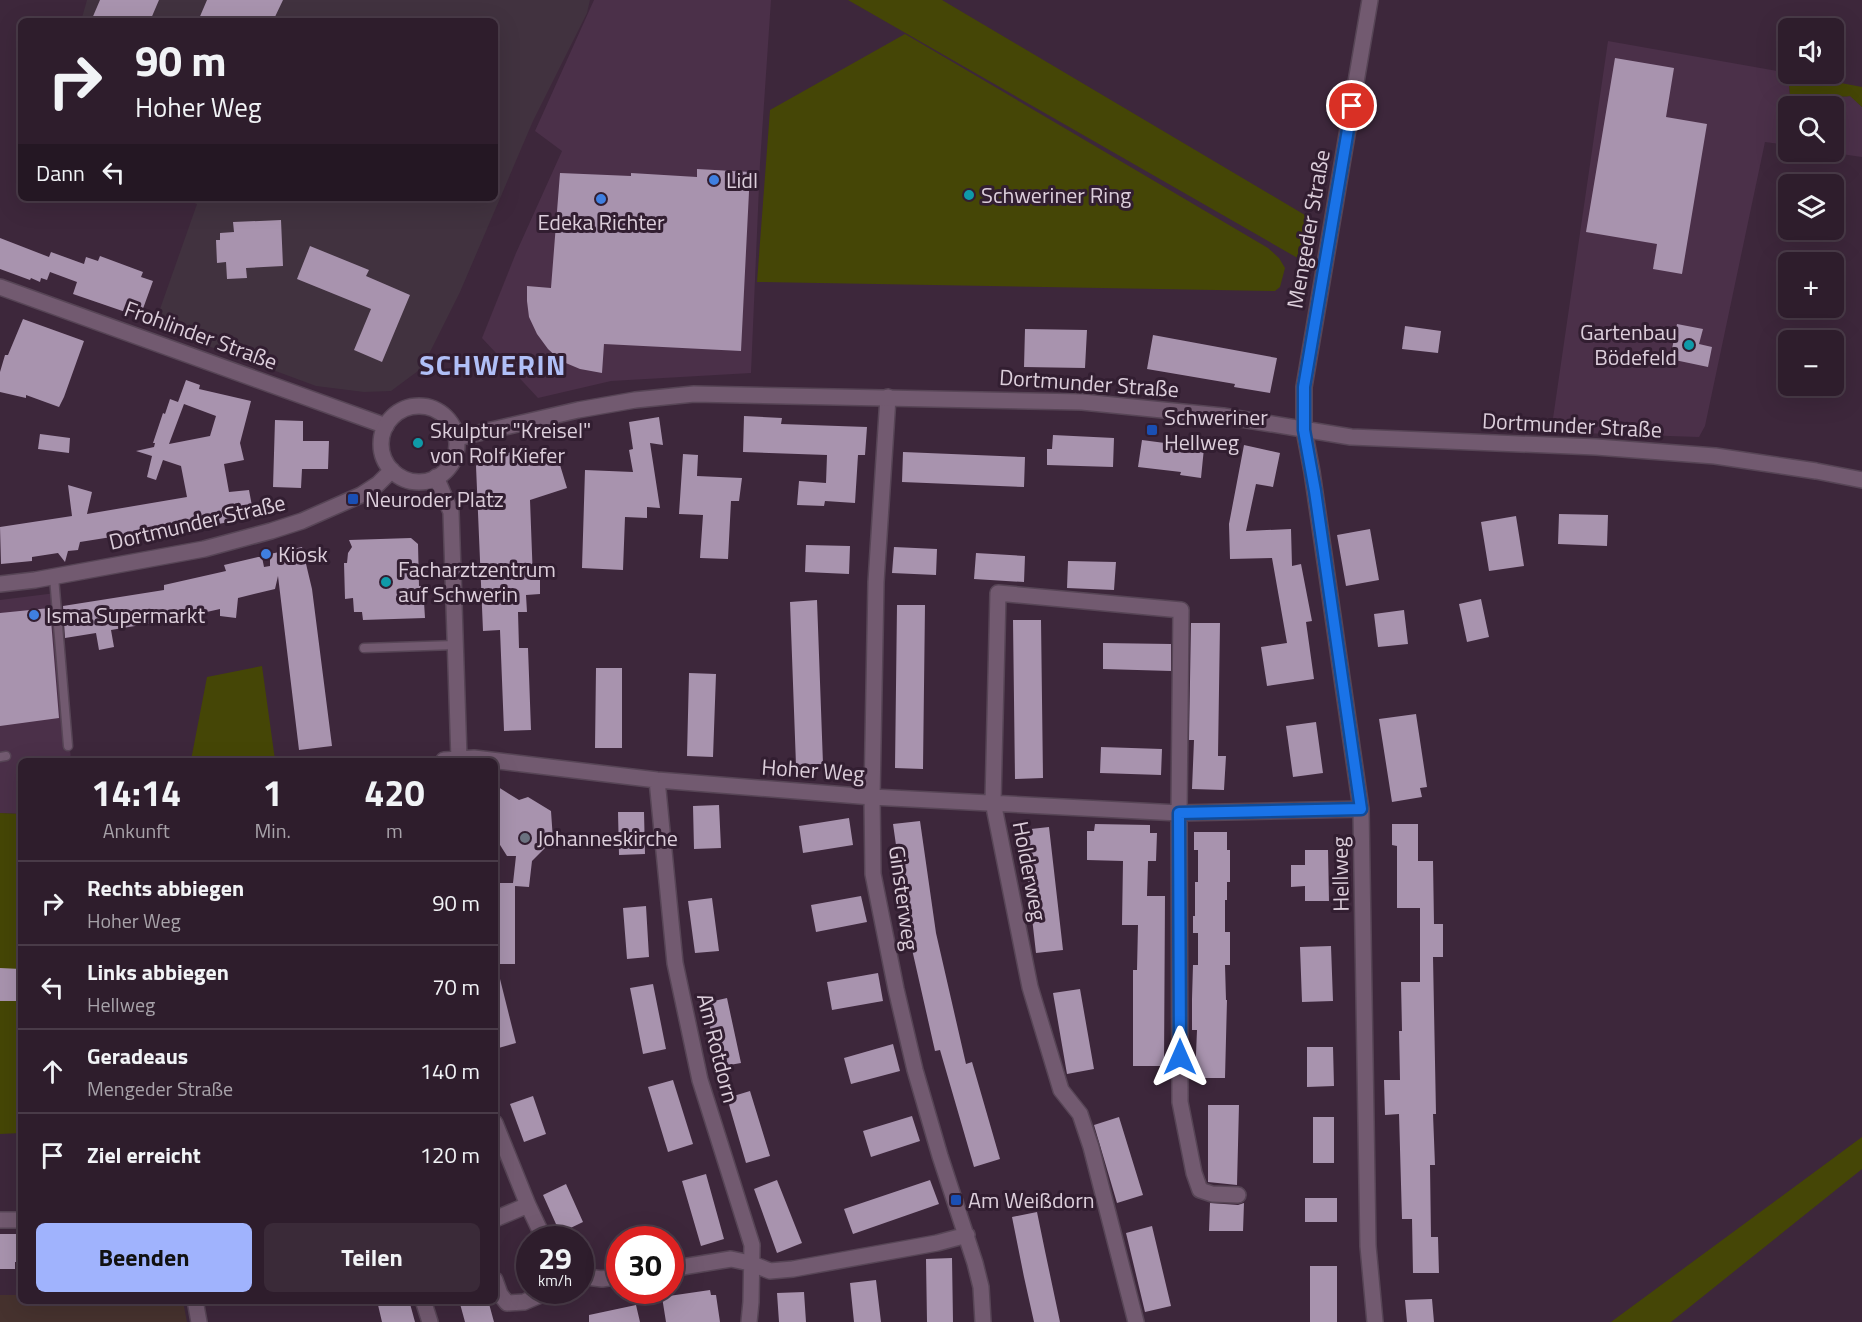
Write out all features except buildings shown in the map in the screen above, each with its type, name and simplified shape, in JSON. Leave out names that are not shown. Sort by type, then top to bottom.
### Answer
[{"type":"street","name":"Mengeder Straße","points":[[1304,430],[1304,387],[1370,0]]},
{"type":"street","name":"Frohlinder Straße","points":[[0,287],[386,426]]},
{"type":"street","name":"Dortmunder Straße","points":[[457,438],[578,410],[635,400],[694,394],[1092,402],[1223,416],[1351,437],[1596,447],[1715,456],[1862,480]]},
{"type":"street","name":"Ginsterweg","points":[[888,397],[876,582],[873,874],[896,989],[927,1112],[967,1235],[981,1287],[983,1322]]},
{"type":"street","points":[[423,406],[435,409],[444,415],[457,438],[456,450],[448,468],[428,480],[412,481],[392,470],[381,446],[386,426],[391,418],[407,408],[423,406]]},
{"type":"street","name":"Hellweg","points":[[1304,430],[1315,491],[1361,809],[1368,1246],[1376,1322]]},
{"type":"street","name":"Dortmunder Straße","points":[[0,584],[54,577],[204,549],[292,524],[361,495],[378,484],[392,470]]},
{"type":"street","points":[[436,477],[451,512],[455,645],[452,758]]},
{"type":"street","name":"Holderweg","points":[[1136,1322],[1091,1147],[1080,1114],[1061,1090],[1030,987],[993,802],[998,593],[1181,610],[1179,813]]},
{"type":"street","name":"Hoher Weg","points":[[498,761],[657,780],[872,797],[1179,813],[1361,809]]},
{"type":"street","name":"Am Rotdorn","points":[[657,780],[675,963],[700,1080],[752,1245],[749,1322]]},
{"type":"street","points":[[1179,813],[1180,1102],[1194,1173],[1200,1190],[1212,1194],[1238,1195]]},
{"type":"street","points":[[498,1130],[538,1226]]},
{"type":"street","points":[[498,1217],[528,1205]]},
{"type":"street","points":[[0,1220],[18,1220]]},
{"type":"street","points":[[684,1267],[731,1259],[770,1271],[793,1269],[937,1243],[967,1235]]},
{"type":"street","points":[[498,1288],[507,1302],[516,1302]]},
{"type":"street","points":[[196,1304],[199,1322]]},
{"type":"street","points":[[424,1304],[430,1322]]},
{"type":"lane","points":[[54,577],[68,746]]},
{"type":"lane","points":[[364,648],[455,645]]},
{"type":"shaded area","points":[[87,0],[590,0],[587,13],[533,121],[460,292],[422,368],[391,391],[364,392],[316,386],[154,326],[197,204],[188,201],[498,201],[498,18],[82,18]]},
{"type":"shaded area","points":[[594,0],[771,0],[760,163],[751,373],[611,381],[538,398],[482,338],[516,253],[562,151],[535,131]]},
{"type":"shaded area","points":[[848,0],[942,0],[1315,221],[1308,264]]},
{"type":"shaded area","points":[[905,34],[1268,248],[1279,258],[1285,268],[1280,287],[1275,291],[757,282],[770,110]]},
{"type":"shaded area","points":[[1608,41],[1778,71],[1778,84],[1789,84],[1791,96],[1778,96],[1778,144],[1765,142],[1705,426],[1699,437],[1551,432]]},
{"type":"shaded area","points":[[1789,84],[1844,84],[1862,87],[1862,107],[1850,96],[1790,95]]},
{"type":"shaded area","points":[[1844,96],[1851,96],[1862,107],[1862,157],[1844,154]]},
{"type":"shaded area","points":[[56,593],[71,758],[18,758],[18,814],[0,813],[0,600]]},
{"type":"shaded area","points":[[262,666],[275,758],[191,758],[207,677]]},
{"type":"shaded area","points":[[0,813],[18,814],[18,1133],[0,1134]]},
{"type":"shaded area","points":[[1862,1137],[1862,1169],[1671,1322],[1611,1322]]},
{"type":"shaded area","points":[[0,1295],[18,1295],[18,1304],[184,1304],[187,1322],[0,1322]]},
{"type":"place","name":"Lidl","points":[[714,180]]},
{"type":"place","name":"Schweriner Ring","points":[[969,195]]},
{"type":"place","name":"Edeka Richter","points":[[601,199]]},
{"type":"place","name":"Gartenbau Bödefeld","points":[[1689,345]]},
{"type":"place","name":"Schweriner Hellweg","points":[[1152,430]]},
{"type":"place","name":"Skulptur \"Kreisel\" von Rolf Kiefer","points":[[418,443]]},
{"type":"place","name":"Neuroder Platz","points":[[353,499]]},
{"type":"place","name":"Kiosk","points":[[266,554]]},
{"type":"place","name":"Facharztzentrum auf Schwerin","points":[[386,582]]},
{"type":"place","name":"Isma Supermarkt","points":[[34,615]]},
{"type":"place","name":"Johanneskirche","points":[[525,838]]},
{"type":"place","name":"Am Weißdorn","points":[[956,1200]]},
{"type":"district","name":"SCHWERIN","points":[[493,365]]},
{"type":"route","points":[[1180,1057],[1179,813],[1361,809],[1312,471],[1304,430],[1304,387],[1352,106]]}]
